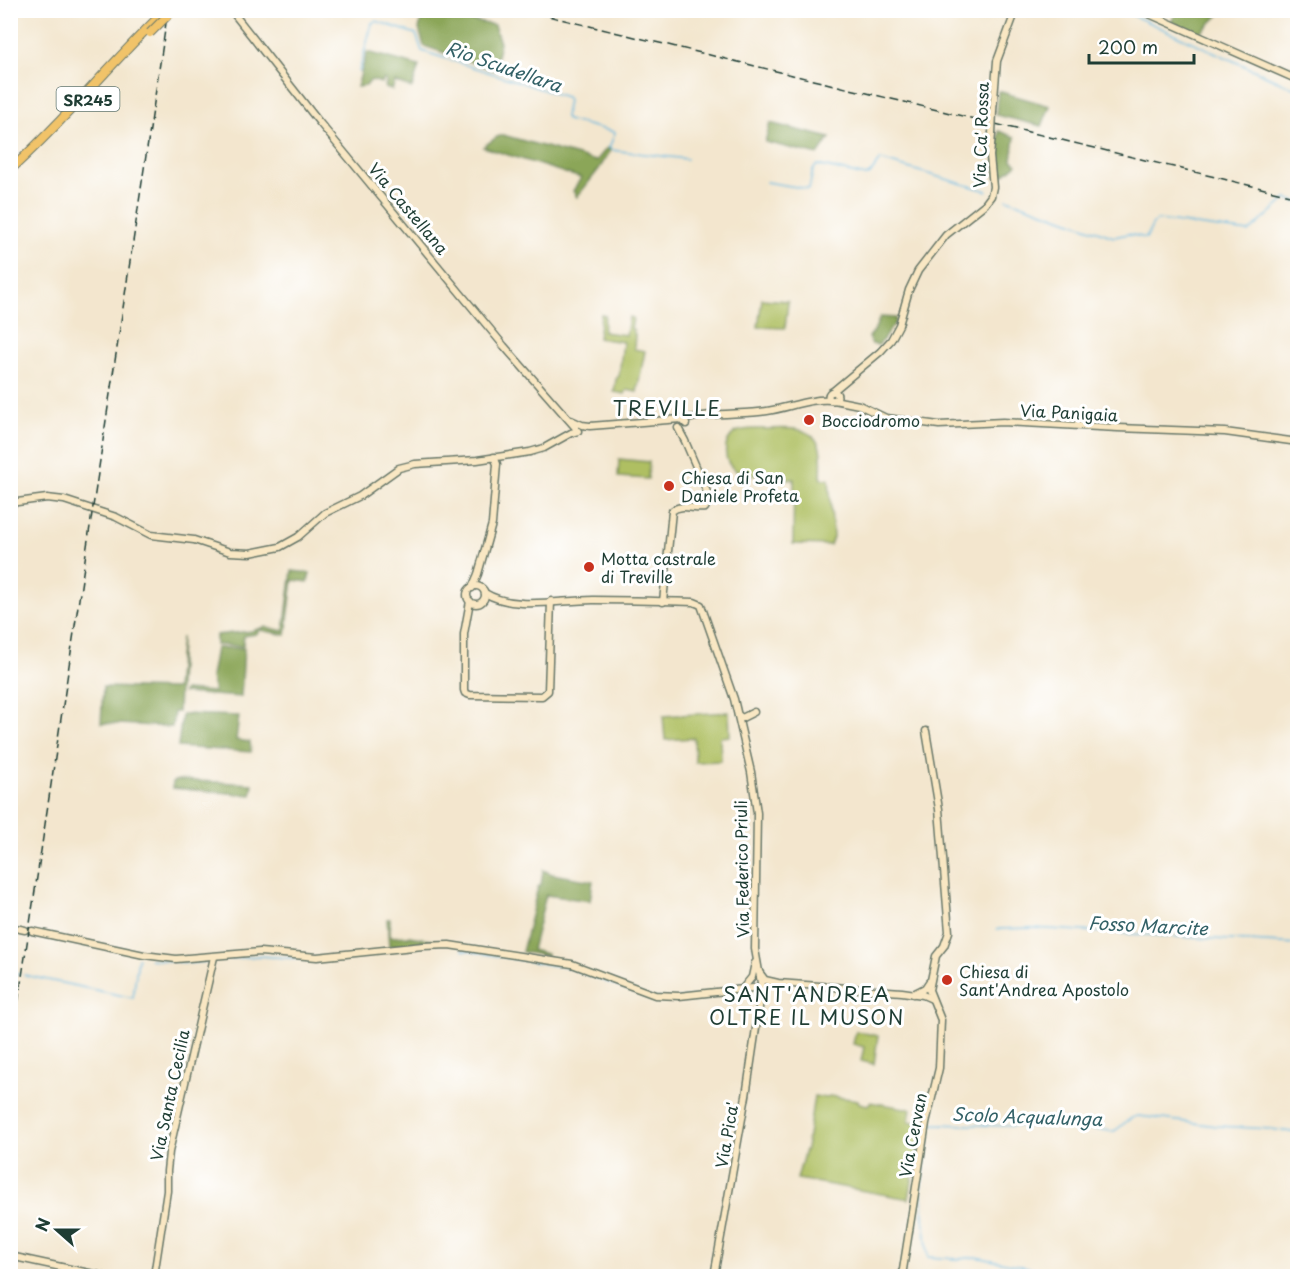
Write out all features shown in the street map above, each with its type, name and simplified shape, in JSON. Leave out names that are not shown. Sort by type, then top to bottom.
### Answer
[{"type":"highway","name":"SR245","points":[[10,176],[166,10]]},
{"type":"highway","name":"SR245","points":[[148,31],[173,10]]},
{"type":"highway","name":"SR245","points":[[10,170],[24,161]]},
{"type":"street","name":"Via Castellana","points":[[231,10],[269,60],[504,346],[578,428]]},
{"type":"street","name":"Via Ca' Rossa","points":[[834,396],[841,385],[891,340],[899,325],[909,290],[918,271],[946,235],[985,204],[991,196],[993,187],[990,156],[997,61],[1016,10]]},
{"type":"street","points":[[1140,10],[1298,80]]},
{"type":"street","points":[[10,503],[47,498],[67,501],[116,517],[151,536],[194,540],[230,552],[250,553],[272,549],[292,540],[325,513],[360,496],[393,470],[415,464],[492,460],[549,445],[578,428],[590,426],[661,422],[681,424],[703,417],[765,412],[834,396]]},
{"type":"street","name":"Via Panigaia","points":[[834,396],[882,417],[939,425],[992,422],[1226,432],[1298,442]]},
{"type":"street","points":[[476,602],[495,599],[521,603],[593,600],[663,602],[672,511],[681,507],[705,508],[710,499],[685,441],[681,424]]},
{"type":"street","points":[[492,460],[506,455]]},
{"type":"street","points":[[482,590],[477,580],[492,524],[495,472],[492,460]]},
{"type":"street","points":[[476,602],[468,595],[478,574]]},
{"type":"street","points":[[472,588],[482,590],[495,599]]},
{"type":"street","points":[[482,590],[469,614],[464,634],[465,693],[470,695],[543,696],[549,688],[551,601]]},
{"type":"street","name":"Via Federico Priuli","points":[[663,602],[699,604],[741,713],[742,732],[757,813],[756,956],[764,984]]},
{"type":"street","points":[[10,927],[161,958],[185,959],[268,952],[317,957],[449,945],[572,964],[655,995],[679,996],[778,983],[913,994],[927,993],[937,952],[948,939],[949,920],[942,870],[939,809],[926,731]]},
{"type":"street","points":[[740,989],[752,977],[756,956]]},
{"type":"street","name":"Via Santa Cecilia","points":[[154,1276],[167,1191],[170,1152],[214,957]]},
{"type":"street","name":"Via Pica'","points":[[714,1276],[764,984]]},
{"type":"street","name":"Via Cervan","points":[[902,1276],[926,1124],[939,1072],[940,1020],[938,1008],[927,993]]},
{"type":"street","points":[[10,1256],[103,1276]]},
{"type":"green space","points":[[1173,11],[1209,11],[1217,14],[1221,11],[1199,34],[1171,22],[1176,13]]},
{"type":"green space","points":[[423,12],[494,25],[500,43],[494,70],[424,46],[419,29]]},
{"type":"green space","points":[[367,52],[419,66],[412,88],[395,82],[392,90],[385,88],[384,79],[382,83],[371,80],[366,86],[357,87]]},
{"type":"green space","points":[[998,91],[1050,106],[1042,126],[996,115]]},
{"type":"green space","points":[[770,123],[830,138],[818,155],[765,142]]},
{"type":"green space","points":[[999,131],[1015,137],[1012,160],[1017,164],[1004,175],[999,175],[996,164]]},
{"type":"green space","points":[[503,135],[596,161],[607,148],[611,150],[577,197],[573,191],[581,178],[483,147]]},
{"type":"green space","points":[[762,299],[787,301],[785,328],[758,327]]},
{"type":"green space","points":[[601,314],[605,315],[603,332],[626,335],[629,317],[633,318],[631,329],[635,334],[634,349],[645,351],[637,392],[627,390],[625,394],[614,392],[616,379],[619,376],[623,342],[598,338]]},
{"type":"green space","points":[[880,317],[896,318],[895,323],[879,345],[871,344],[869,337]]},
{"type":"green space","points":[[750,429],[787,429],[809,434],[819,445],[821,479],[829,479],[833,537],[830,545],[793,544],[794,479],[744,474],[732,467],[726,458],[726,446],[736,432]]},
{"type":"green space","points":[[619,459],[649,462],[648,479],[618,477]]},
{"type":"green space","points":[[292,571],[310,573],[308,582],[293,580],[286,635],[260,630],[256,634],[244,636],[243,646],[216,645],[216,635],[265,627],[284,631]]},
{"type":"green space","points":[[181,637],[178,712],[174,712],[172,727],[101,723],[103,687],[176,689]]},
{"type":"green space","points":[[216,648],[244,648],[241,697],[183,693],[184,690],[214,692],[211,677]]},
{"type":"green space","points":[[729,712],[730,736],[720,737],[721,761],[695,762],[694,738],[665,740],[663,716]]},
{"type":"green space","points":[[182,714],[239,716],[236,740],[250,742],[251,752],[178,747]]},
{"type":"green space","points":[[178,780],[253,784],[251,795],[172,788],[173,782]]},
{"type":"green space","points":[[543,870],[552,874],[593,881],[590,901],[546,895],[532,950],[547,954],[547,956],[522,952]]},
{"type":"green space","points":[[387,919],[390,919],[390,937],[409,936],[457,944],[429,942],[389,947]]},
{"type":"green space","points":[[856,1031],[878,1036],[874,1064],[861,1061],[864,1047],[853,1044]]},
{"type":"green space","points":[[814,1096],[827,1098],[829,1096],[858,1100],[859,1103],[868,1105],[870,1102],[911,1109],[909,1121],[922,1124],[909,1199],[797,1179],[806,1149]]},
{"type":"waterway","points":[[1121,10],[1298,90]]},
{"type":"waterway","name":"Rio Scudellara","points":[[359,72],[372,23],[376,21],[416,34],[422,51],[566,97],[568,100],[565,117],[567,120],[614,132],[609,148],[611,150],[687,159]]},
{"type":"waterway","name":"Rio Scudellara","points":[[766,182],[809,189],[813,170],[817,165],[866,176],[880,160],[987,191]]},
{"type":"waterway","name":"Rio Scudellara","points":[[1007,199],[1114,237],[1128,234],[1146,238],[1153,224],[1158,220],[1249,232],[1286,199],[1298,202]]},
{"type":"waterway","name":"Fosso Marcite","points":[[997,929],[1032,928],[1298,944]]},
{"type":"waterway","points":[[462,950],[570,968],[652,999],[717,995]]},
{"type":"waterway","points":[[217,960],[258,956],[320,960]]},
{"type":"waterway","points":[[24,975],[133,998],[138,958]]},
{"type":"waterway","points":[[150,959],[191,963],[210,961]]},
{"type":"waterway","points":[[10,973],[19,974]]},
{"type":"waterway","name":"Scolo Acqualunga","points":[[930,1124],[1061,1127],[1114,1131],[1131,1118],[1139,1116],[1298,1133]]},
{"type":"waterway","points":[[930,1125],[921,1188],[928,1257],[959,1259],[976,1257],[1071,1276]]},
{"type":"railway","points":[[10,1056],[168,10]]},
{"type":"railway","points":[[523,10],[1298,197]]},
{"type":"place","name":"Bocciodromo","points":[[809,420]]},
{"type":"place","name":"Chiesa di San Daniele Profeta","points":[[669,486]]},
{"type":"place","name":"Motta castrale di Treville","points":[[589,567]]},
{"type":"place","name":"Chiesa di Sant'Andrea Apostolo","points":[[947,980]]},
{"type":"district","name":"TREVILLE","points":[[667,408]]},
{"type":"district","name":"SANT'ANDREA OLTRE IL MUSON","points":[[807,1006]]}]
